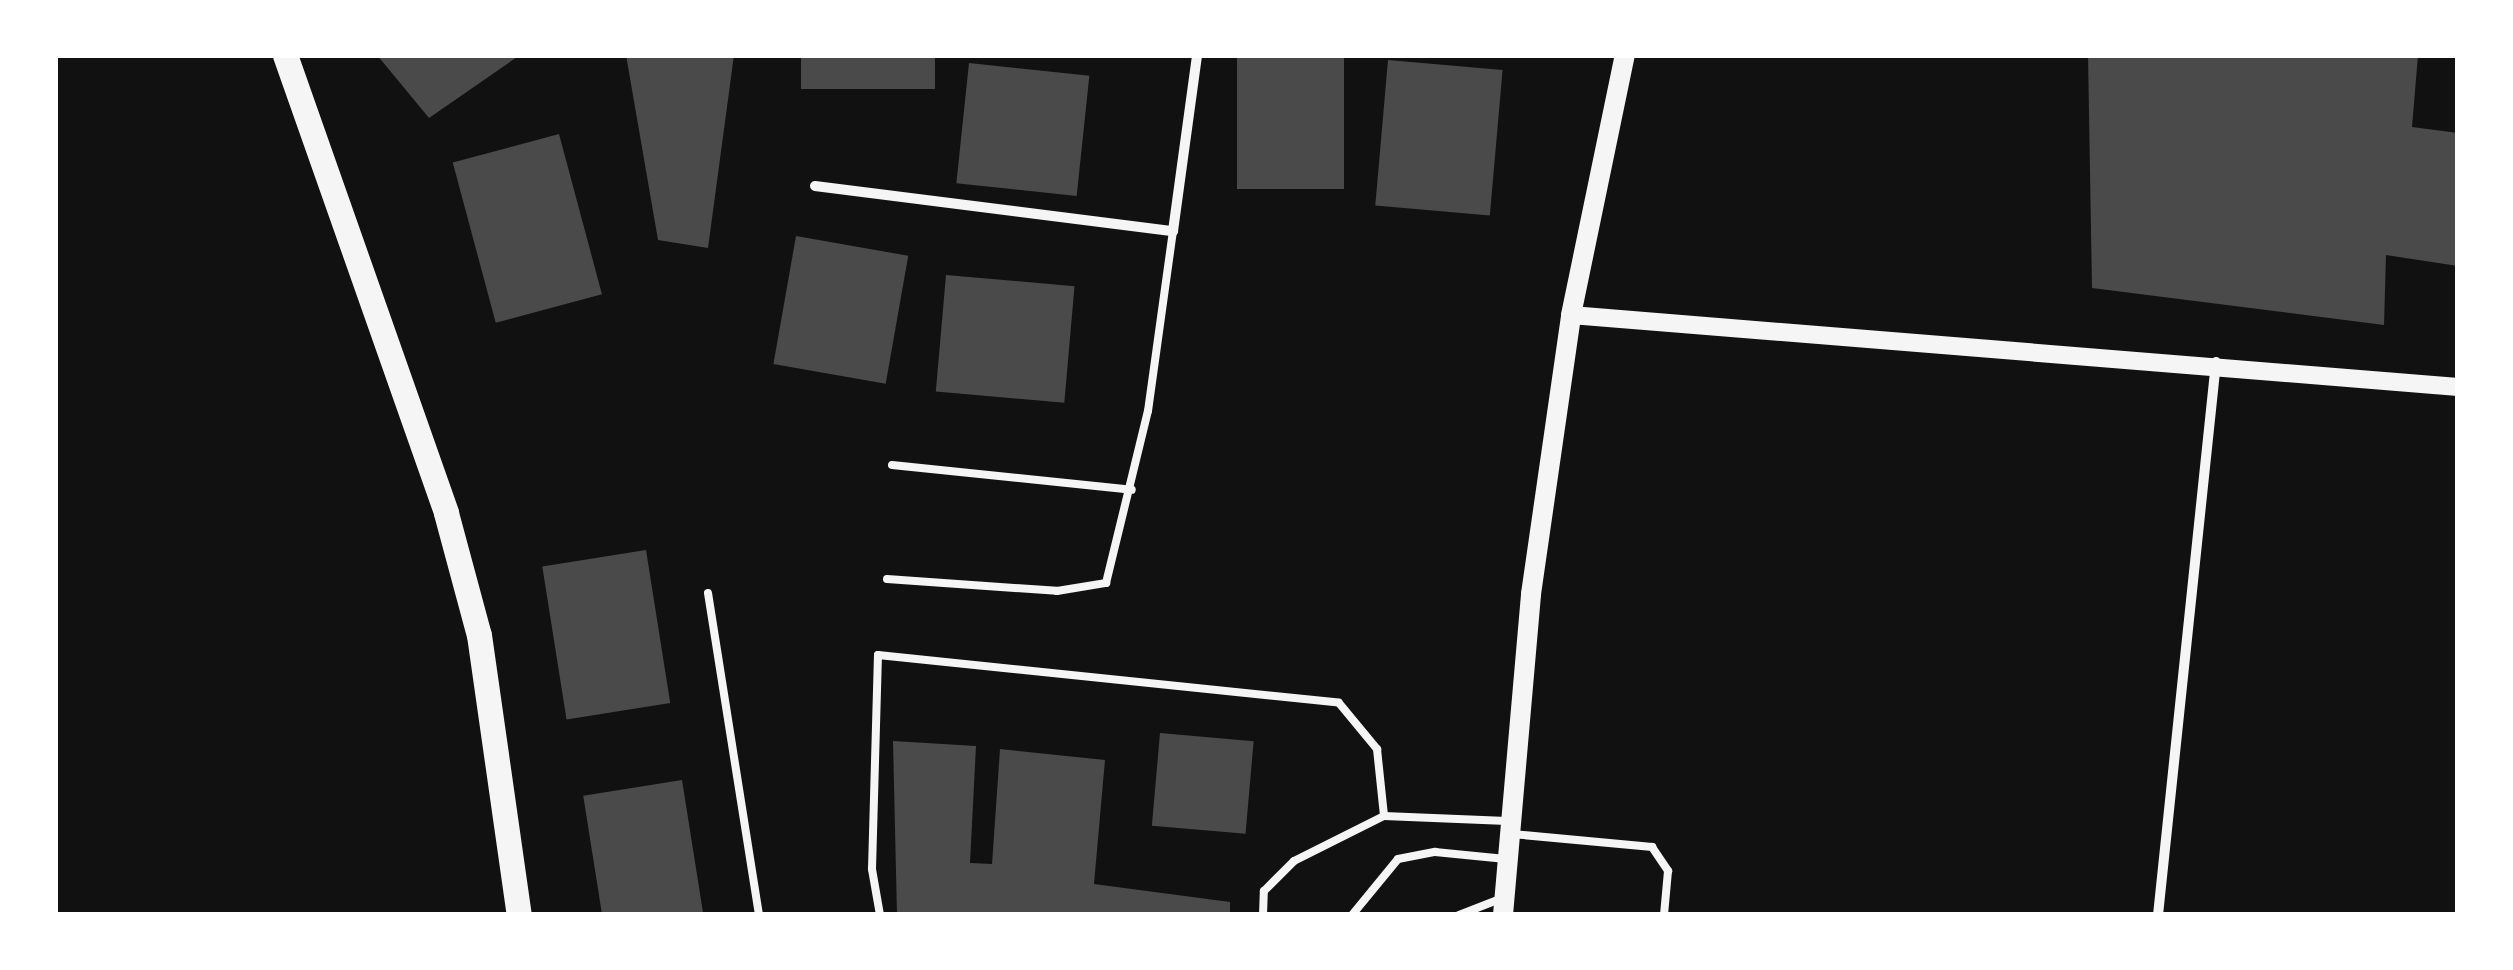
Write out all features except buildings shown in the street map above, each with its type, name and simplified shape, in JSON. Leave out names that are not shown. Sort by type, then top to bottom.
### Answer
[{"type":"main road","points":[[286,55],[446,513],[480,636],[519,915]]},
{"type":"main road","points":[[1504,906],[1508,827],[1572,315],[1625,55]]},
{"type":"street","points":[[814,186],[1173,231],[1197,55]]},
{"type":"street","points":[[1572,315],[2216,362],[2458,386]]},
{"type":"street","points":[[2158,915],[2216,362]]},
{"type":"lane","points":[[887,579],[1094,589],[1116,571],[1173,231]]},
{"type":"lane","points":[[892,464],[1132,490]]},
{"type":"lane","points":[[708,593],[759,915]]},
{"type":"lane","points":[[880,915],[878,655],[1339,703],[1377,749],[1384,816]]},
{"type":"lane","points":[[1263,915],[1264,892],[1294,861],[1384,816],[1508,827],[1652,847],[1668,870],[1664,915]]},
{"type":"lane","points":[[1352,915],[1398,859],[1435,852],[1506,859]]},
{"type":"lane","points":[[1459,915],[1504,906]]}]
